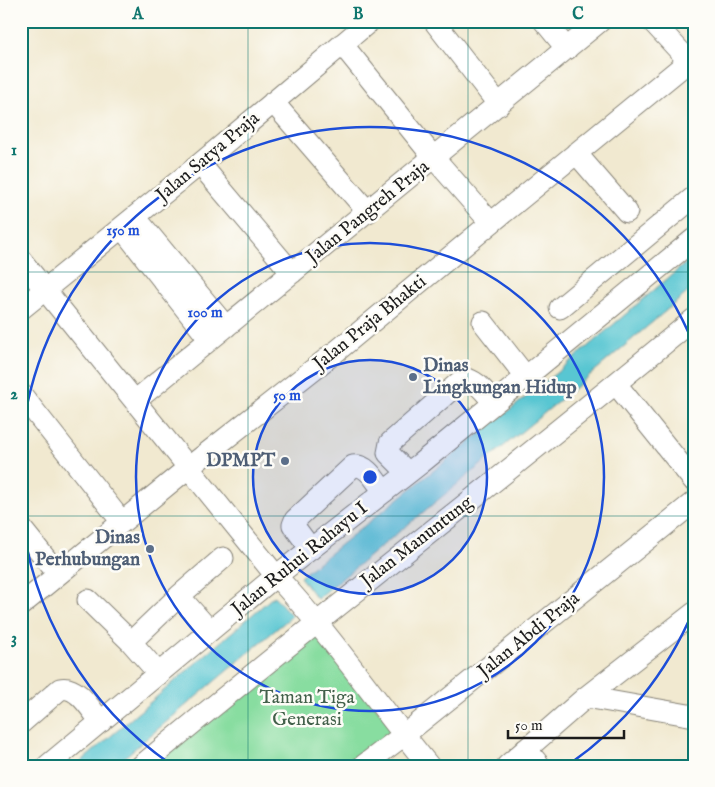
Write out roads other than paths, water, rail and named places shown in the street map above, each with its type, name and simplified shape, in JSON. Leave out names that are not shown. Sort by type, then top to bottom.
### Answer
[{"type":"street","name":"Jalan Satya Praja","points":[[21,309],[200,164],[370,21]]},
{"type":"street","points":[[434,21],[499,105]]},
{"type":"street","points":[[544,21],[567,48]]},
{"type":"street","name":"Jalan Pangreh Praja","points":[[135,401],[600,21]]},
{"type":"street","points":[[652,21],[691,59]]},
{"type":"street","points":[[342,44],[434,158],[491,223]]},
{"type":"street","name":"Jalan Praja Bhakti","points":[[21,605],[188,468],[338,350],[691,59]]},
{"type":"street","points":[[273,102],[368,212]]},
{"type":"street","points":[[576,154],[627,212]]},
{"type":"street","points":[[200,164],[292,273]]},
{"type":"street","points":[[560,308],[694,197]]},
{"type":"street","points":[[128,222],[218,333]]},
{"type":"street","points":[[662,223],[688,243]]},
{"type":"street","name":"Jalan Ruhui Rahayu I","points":[[47,766],[210,631],[280,580],[312,549],[526,377],[688,243]]},
{"type":"street","points":[[21,260],[188,468],[312,616],[429,766]]},
{"type":"street","name":"Jalan Manuntung","points":[[141,766],[312,616],[616,384],[694,319]]},
{"type":"street","points":[[483,322],[526,377]]},
{"type":"street","points":[[408,473],[388,453],[390,443],[463,379],[468,378],[473,381],[494,403]]},
{"type":"street","points":[[616,384],[694,481]]},
{"type":"street","points":[[21,394],[122,522]]},
{"type":"street","points":[[312,549],[293,525],[295,520],[353,466],[359,465],[364,467],[384,492]]},
{"type":"street","name":"Jalan Abdi Praja","points":[[363,766],[694,502]]},
{"type":"street","points":[[21,528],[58,574]]},
{"type":"street","points":[[130,642],[223,558]]},
{"type":"street","points":[[179,596],[210,631]]},
{"type":"street","points":[[88,600],[159,674]]},
{"type":"street","points":[[507,766],[586,697],[694,613]]},
{"type":"street","points":[[21,723],[60,689],[66,688],[74,690],[101,722]]},
{"type":"street","points":[[586,697],[694,716]]},
{"type":"street","points":[[526,749],[540,766]]},
{"type":"water","points":[[694,256],[694,287],[570,392],[317,599],[300,577],[560,370]]},
{"type":"water","points":[[274,596],[292,616],[114,766],[76,766]]},
{"type":"place","name":"Dinas Lingkungan Hidup","points":[[413,377]]},
{"type":"place","name":"DPMPT","points":[[285,461]]},
{"type":"place","name":"Dinas Perhubungan","points":[[150,549]]},
{"type":"park label","name":"Taman Tiga Generasi","points":[[307,709]]}]
